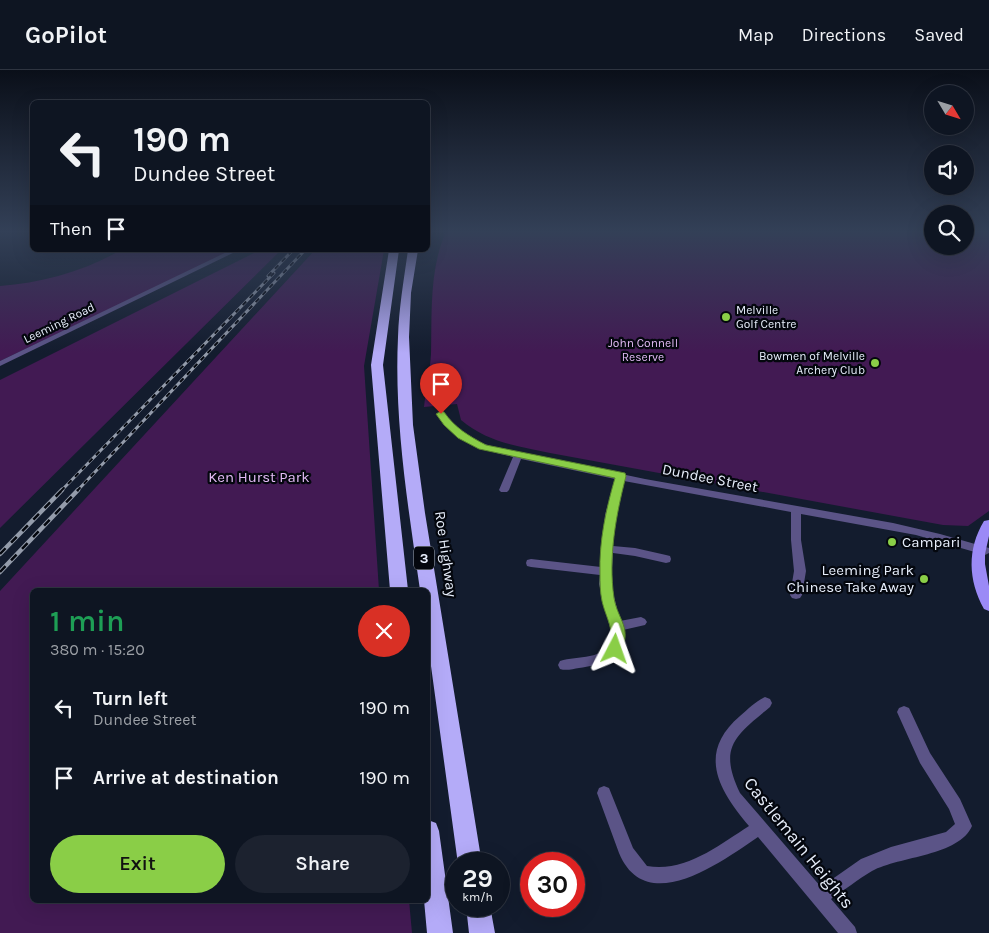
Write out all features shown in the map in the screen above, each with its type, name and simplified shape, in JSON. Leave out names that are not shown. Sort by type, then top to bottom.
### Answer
[{"type":"highway","name":"3","points":[[391,272],[377,365],[398,588]]},
{"type":"highway","name":"Roe Highway","points":[[409,272],[405,300],[404,389],[418,520],[428,588]]},
{"type":"highway","name":"Roe Highway","points":[[430,599],[468,852]]},
{"type":"highway","points":[[430,848],[440,933]]},
{"type":"highway","points":[[480,917],[482,933]]},
{"type":"main road","points":[[989,524],[983,532],[985,569],[989,586]]},
{"type":"main road","points":[[984,547],[978,570],[989,605]]},
{"type":"street","name":"Leeming Road","points":[[0,364],[190,272]]},
{"type":"street","name":"Dundee Street","points":[[441,414],[447,423],[468,440],[483,447],[518,456],[984,547]]},
{"type":"street","points":[[504,490],[518,456]]},
{"type":"street","points":[[564,665],[588,662],[605,657],[615,649],[619,639],[617,626],[608,600],[606,572],[610,515],[621,476]]},
{"type":"street","points":[[796,509],[796,540],[800,571],[796,594]]},
{"type":"street","points":[[608,549],[666,559]]},
{"type":"street","points":[[531,563],[606,572]]},
{"type":"street","points":[[617,626],[640,622]]},
{"type":"street","name":"Castlemain Heights","points":[[765,703],[735,727],[724,749],[722,764],[725,779],[735,798],[848,933]]},
{"type":"street","points":[[820,898],[855,871],[891,855],[950,839],[964,826],[955,804],[925,758],[904,712]]},
{"type":"street","points":[[604,793],[627,853],[643,873],[666,876],[696,866],[721,853],[760,828]]},
{"type":"green space","points":[[71,272],[187,272],[0,361],[0,286]]},
{"type":"green space","points":[[215,272],[258,272],[0,528],[0,380]]},
{"type":"green space","name":"Ken Hurst Park","points":[[294,272],[380,272],[364,366],[379,588],[30,588],[30,903],[409,903],[412,933],[0,933],[0,591]]},
{"type":"green space","name":"John Connell Reserve","points":[[435,272],[989,272],[989,511],[968,526],[943,525],[550,453],[515,446],[493,439],[461,420],[457,404],[424,407],[431,354],[432,292]]},
{"type":"railway","points":[[268,276],[272,272]]},
{"type":"railway","points":[[77,491],[284,272]]},
{"type":"railway","points":[[61,491],[274,273]]},
{"type":"railway","points":[[0,554],[62,490]]},
{"type":"railway","points":[[0,572],[78,490]]},
{"type":"place","name":"Melville Golf Centre","points":[[726,317]]},
{"type":"place","name":"Bowmen of Melville Archery Club","points":[[875,363]]},
{"type":"place","name":"Campari","points":[[892,542]]},
{"type":"place","name":"Leeming Park Chinese Take Away","points":[[924,579]]},
{"type":"route","points":[[441,414],[447,423],[461,436],[483,447],[518,456],[621,476],[610,515],[606,572],[608,600],[617,626],[619,639],[615,649]]}]
